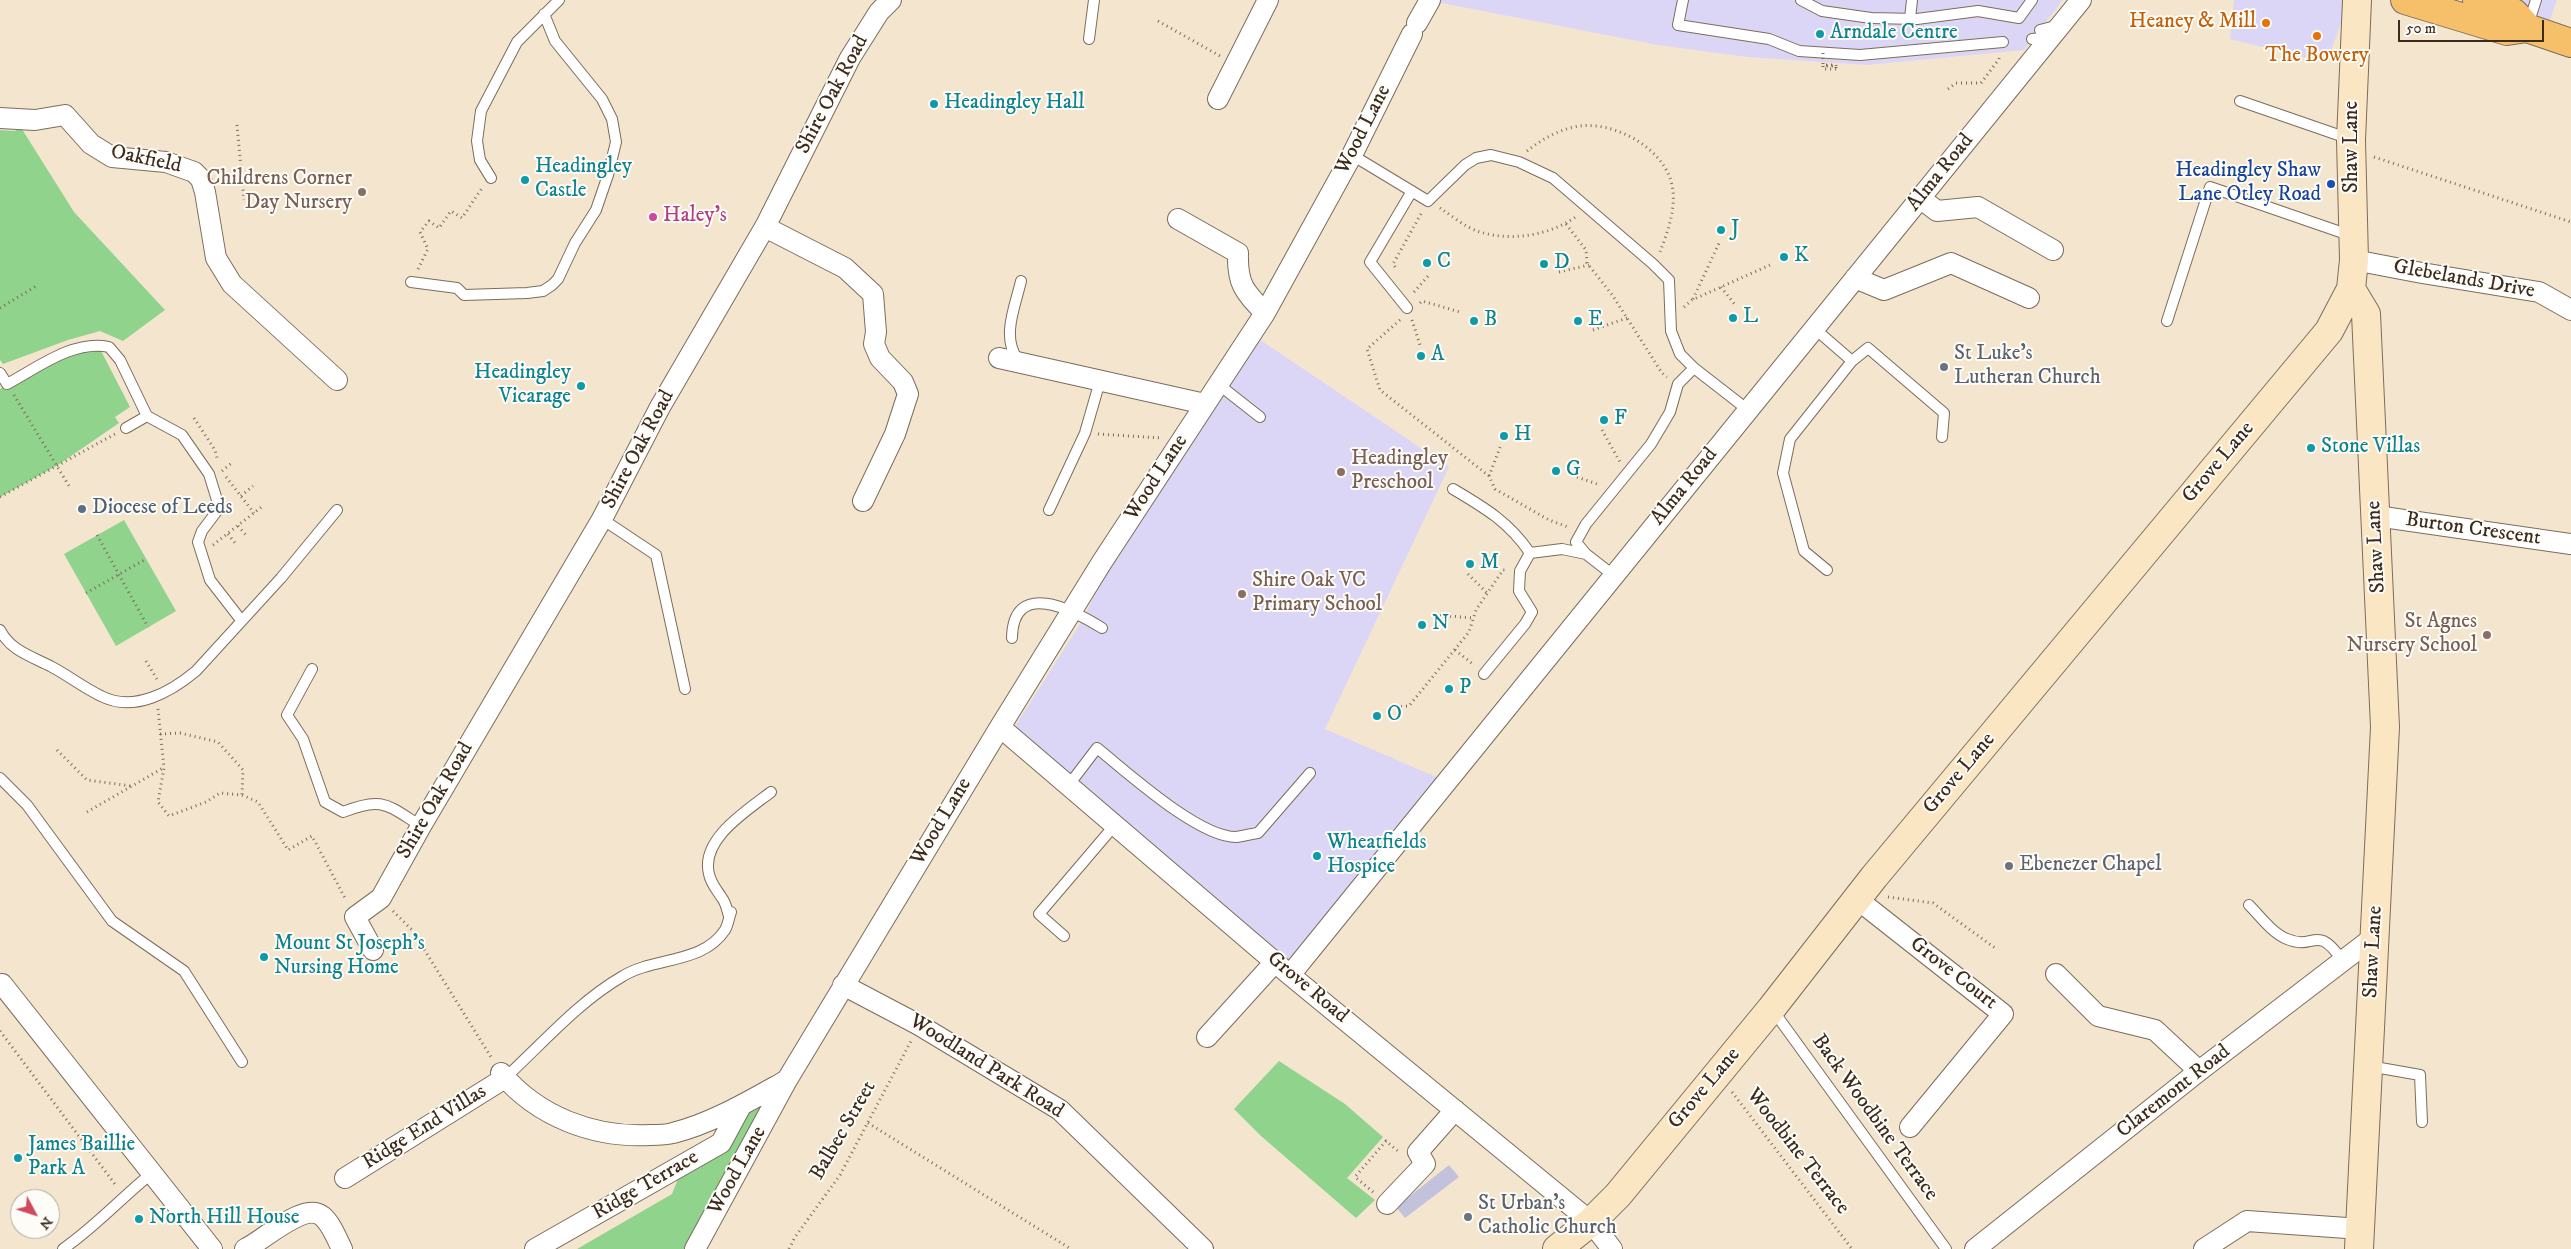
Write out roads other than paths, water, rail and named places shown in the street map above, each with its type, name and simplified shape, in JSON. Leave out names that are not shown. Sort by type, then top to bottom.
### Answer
[{"type":"highway","points":[[2405,0],[2507,31],[2527,28],[2571,43]]},
{"type":"highway","points":[[2477,0],[2514,13],[2527,28]]},
{"type":"main road","name":"Shaw Lane","points":[[2357,0],[2352,145],[2354,248],[2351,289],[2366,314],[2386,727],[2360,1239]]},
{"type":"main road","name":"Grove Lane","points":[[1557,1249],[1591,1222],[1618,1195],[1771,1009],[1857,899],[2329,331],[2351,289]]},
{"type":"street","name":"Shire Oak Road","points":[[373,950],[355,917],[381,898],[421,826],[602,519],[660,407],[765,227],[850,58],[879,12],[891,0]]},
{"type":"street","points":[[1218,99],[1268,0]]},
{"type":"street","name":"Wood Lane","points":[[695,1249],[787,1080],[1000,727],[1265,313],[1352,155],[1430,0]]},
{"type":"street","name":"Alma Road","points":[[1207,1037],[1282,968],[1613,575],[1748,410],[1920,198],[2046,32],[2081,0]]},
{"type":"street","name":"Oakfield","points":[[0,118],[35,120],[65,115],[91,144],[112,157],[166,162],[194,172],[201,180],[205,192],[216,258],[232,284],[337,380]]},
{"type":"street","points":[[1920,198],[1937,210],[1978,207],[2053,250]]},
{"type":"street","points":[[1178,219],[1238,253],[1238,280],[1246,294],[1265,313]]},
{"type":"street","points":[[765,227],[845,268],[873,294],[876,332],[874,344],[880,358],[903,382],[908,394],[895,434],[863,501]]},
{"type":"street","name":"Glebelands Drive","points":[[2354,248],[2422,273],[2539,292],[2571,310]]},
{"type":"street","points":[[1855,278],[1884,290],[1952,263],[2030,298]]},
{"type":"street","points":[[999,358],[1205,404]]},
{"type":"street","name":"Burton Crescent","points":[[2376,516],[2571,544]]},
{"type":"street","name":"Grove Road","points":[[1000,727],[1282,968],[1591,1222],[1612,1249]]},
{"type":"street","name":"Grove Court","points":[[1857,899],[2003,1014],[1910,1128]]},
{"type":"street","name":"Claremont Road","points":[[1975,1249],[2199,1071],[2374,937]]},
{"type":"street","points":[[2056,974],[2098,1016],[2155,1030],[2199,1071]]},
{"type":"street","points":[[5,982],[212,1249]]},
{"type":"street","name":"Woodland Park Road","points":[[843,985],[919,1025],[1060,1110],[1193,1246]]},
{"type":"street","points":[[503,1076],[550,1114],[571,1124],[600,1132],[636,1136],[672,1134],[741,1106],[787,1080]]},
{"type":"street","name":"Ridge End Villas","points":[[345,1178],[503,1076]]},
{"type":"street","name":"Ridge Terrace","points":[[535,1249],[721,1143],[741,1106]]},
{"type":"street","points":[[1387,1204],[1425,1164],[1418,1152],[1455,1110]]},
{"type":"street","points":[[245,1249],[298,1215],[313,1212],[323,1216],[342,1249]]},
{"type":"street","points":[[2204,1249],[2247,1221],[2360,1239]]},
{"type":"lane","points":[[491,178],[480,160],[477,141],[481,111],[518,42],[559,0]]},
{"type":"lane","points":[[1089,39],[1094,0]]},
{"type":"lane","points":[[1683,0],[1678,25],[1769,39],[1792,50],[1860,55],[2003,42]]},
{"type":"lane","points":[[1801,0],[1822,11],[1871,18],[1910,19],[1978,12],[2019,18],[2032,0]]},
{"type":"lane","points":[[1910,19],[1912,0]]},
{"type":"lane","points":[[2527,28],[2536,0]]},
{"type":"lane","points":[[411,282],[457,288],[464,295],[543,291],[558,279],[575,243],[596,210],[616,142],[612,119],[602,99],[555,41],[544,14]]},
{"type":"lane","points":[[2240,101],[2352,145]]},
{"type":"lane","points":[[1352,155],[1428,201],[1465,165],[1476,158],[1491,155],[1519,162],[1553,178],[1654,264],[1669,280],[1670,319],[1680,354],[1694,368],[1748,410]]},
{"type":"lane","points":[[2167,321],[2210,187],[2354,248]]},
{"type":"lane","points":[[1410,309],[1370,262],[1412,191]]},
{"type":"lane","points":[[1020,363],[1011,350],[1009,333],[1021,281]]},
{"type":"lane","points":[[1814,328],[1852,361]]},
{"type":"lane","points":[[0,373],[4,387],[58,356],[90,345],[110,347],[120,360],[148,416],[182,436],[208,474],[217,500],[217,511],[202,531],[198,542],[210,580],[241,620]]},
{"type":"lane","points":[[1827,570],[1804,551],[1783,473],[1790,439],[1852,361],[1868,348],[1944,413],[1942,437]]},
{"type":"lane","points":[[1613,575],[1586,554],[1576,542],[1581,532],[1652,444],[1665,420],[1678,384],[1694,368]]},
{"type":"lane","points":[[1049,510],[1085,433],[1100,381]]},
{"type":"lane","points":[[1218,384],[1260,418]]},
{"type":"lane","points":[[126,428],[148,416]]},
{"type":"lane","points":[[1453,490],[1494,514],[1517,533],[1530,553]]},
{"type":"lane","points":[[0,630],[10,645],[18,651],[67,675],[102,697],[118,703],[139,701],[160,694],[196,671],[281,578],[337,510]]},
{"type":"lane","points":[[602,519],[656,555],[685,689]]},
{"type":"lane","points":[[1530,553],[1562,549],[1586,554]]},
{"type":"lane","points":[[1484,674],[1526,624],[1532,612],[1519,592],[1520,571],[1530,553]]},
{"type":"lane","points":[[1012,638],[1014,620],[1027,605],[1034,602],[1073,611],[1102,628]]},
{"type":"lane","points":[[312,668],[287,715],[303,739],[325,802],[343,812],[364,804],[384,803],[421,826]]},
{"type":"lane","points":[[1068,786],[1098,748],[1176,810],[1199,825],[1234,837],[1258,833],[1310,773]]},
{"type":"lane","points":[[0,778],[27,805],[112,921],[184,971],[242,1062]]},
{"type":"lane","points":[[503,1076],[603,988],[641,967],[701,951],[725,929],[730,914],[724,900],[711,882],[708,873],[710,850],[723,833],[745,812],[771,792]]},
{"type":"lane","points":[[1064,936],[1039,914],[1114,826]]},
{"type":"lane","points":[[2249,905],[2287,939],[2298,941],[2324,940],[2331,945],[2343,961]]},
{"type":"lane","name":"Back Woodbine Terrace","points":[[1771,1009],[1946,1249]]},
{"type":"lane","points":[[2368,1066],[2420,1075],[2422,1122]]},
{"type":"lane","points":[[63,1249],[88,1232],[123,1196],[152,1173]]},
{"type":"place","name":"Heaney & Mill","points":[[2266,23]]},
{"type":"place","name":"Arndale Centre","points":[[1820,34]]},
{"type":"place","name":"The Bowery","points":[[2317,36]]},
{"type":"place","name":"Headingley Hall","points":[[934,104]]},
{"type":"place","name":"Headingley Castle","points":[[525,180]]},
{"type":"place","name":"Headingley Shaw Lane Otley Road","points":[[2331,184]]},
{"type":"place","name":"Childrens Corner Day Nursery","points":[[362,192]]},
{"type":"place","name":"Haley's","points":[[653,217]]},
{"type":"place","name":"J","points":[[1721,230]]},
{"type":"place","name":"K","points":[[1784,257]]},
{"type":"place","name":"C","points":[[1427,263]]},
{"type":"place","name":"D","points":[[1544,264]]},
{"type":"place","name":"L","points":[[1733,318]]},
{"type":"place","name":"B","points":[[1474,321]]},
{"type":"place","name":"E","points":[[1578,321]]},
{"type":"place","name":"A","points":[[1421,356]]},
{"type":"place","name":"St Luke's Lutheran Church","points":[[1944,367]]},
{"type":"place","name":"Headingley Vicarage","points":[[581,386]]},
{"type":"place","name":"F","points":[[1604,420]]},
{"type":"place","name":"H","points":[[1504,436]]},
{"type":"place","name":"Stone Villas","points":[[2311,448]]},
{"type":"place","name":"G","points":[[1556,471]]},
{"type":"place","name":"Headingley Preschool","points":[[1341,472]]},
{"type":"place","name":"Diocese of Leeds","points":[[82,509]]},
{"type":"place","name":"M","points":[[1470,564]]},
{"type":"place","name":"Shire Oak VC Primary School","points":[[1242,594]]},
{"type":"place","name":"N","points":[[1422,625]]},
{"type":"place","name":"St Agnes Nursery School","points":[[2487,635]]},
{"type":"place","name":"P","points":[[1449,689]]},
{"type":"place","name":"O","points":[[1377,716]]},
{"type":"place","name":"Wheatfields Hospice","points":[[1317,856]]},
{"type":"place","name":"Ebenezer Chapel","points":[[2009,866]]},
{"type":"place","name":"Mount St Joseph's Nursing Home","points":[[264,957]]},
{"type":"place","name":"James Baillie Park A","points":[[18,1158]]},
{"type":"place","name":"St Urban's Catholic Church","points":[[1468,1217]]},
{"type":"place","name":"North Hill House","points":[[139,1219]]}]
